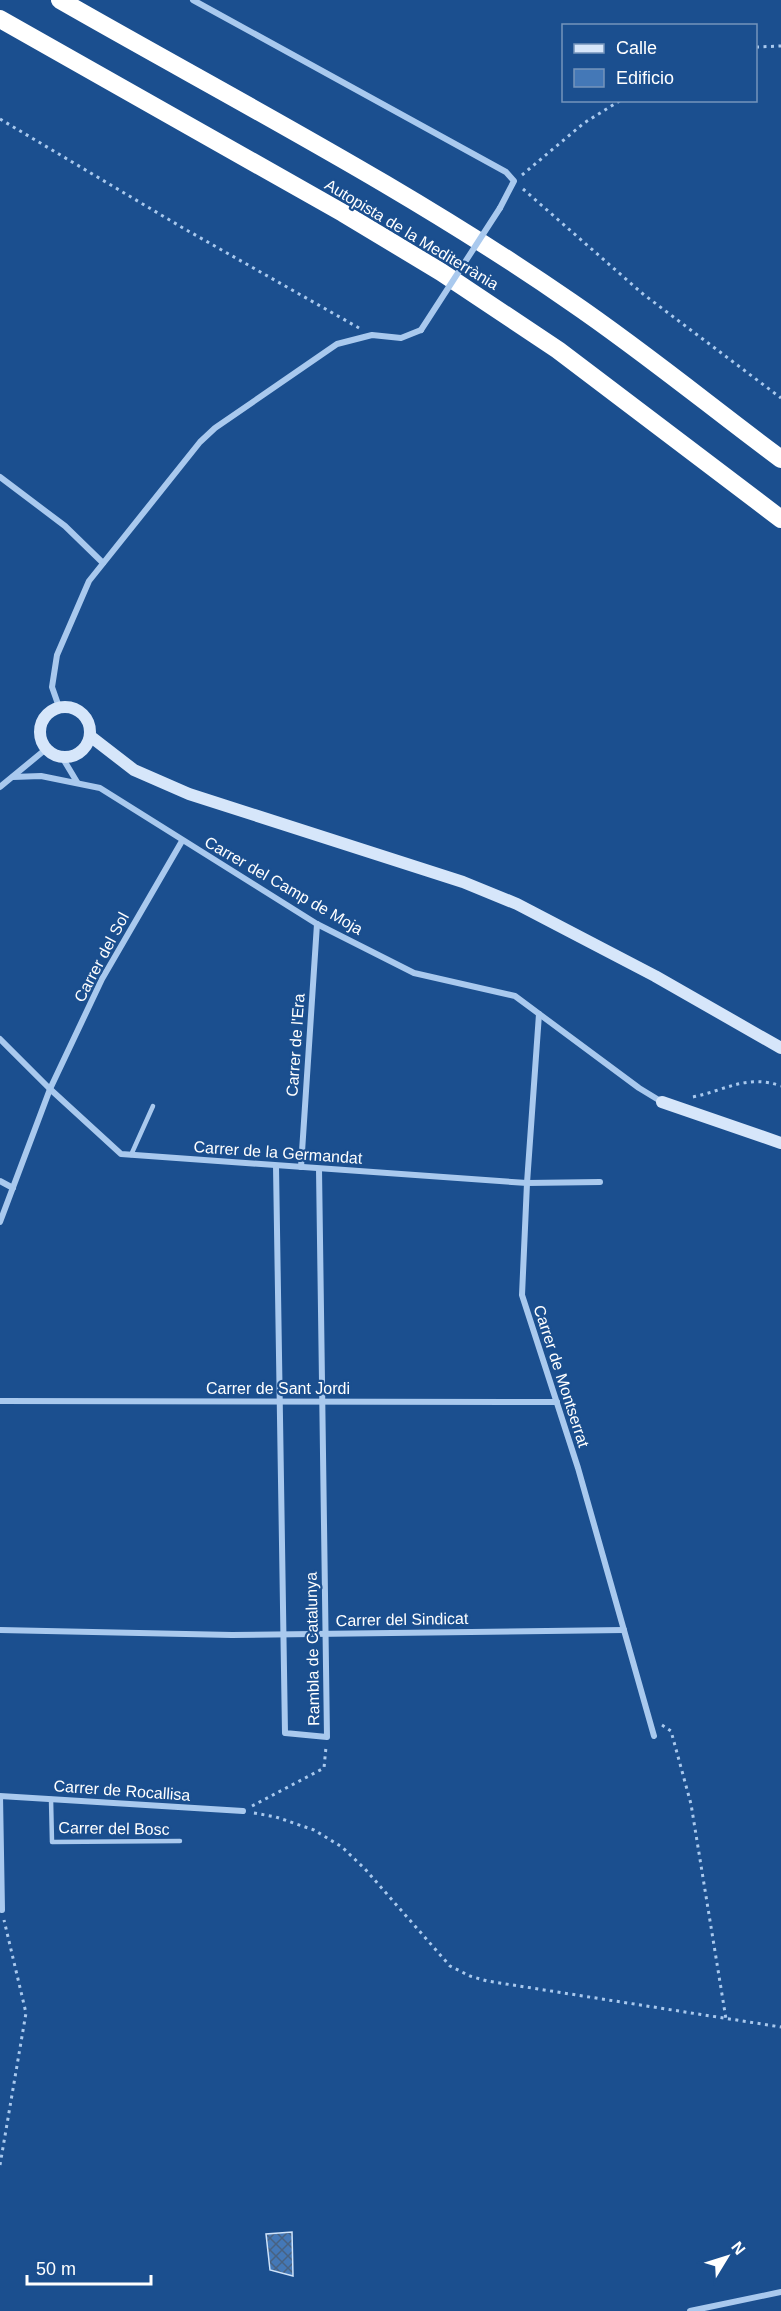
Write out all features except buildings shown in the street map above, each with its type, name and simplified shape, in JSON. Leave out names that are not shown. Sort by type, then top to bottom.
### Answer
[{"type":"highway","name":"Autopista de la Mediterrània","points":[[60,0],[318,145],[497,253],[572,302],[781,459]]},
{"type":"highway","name":"Autopista de la Mediterrània","points":[[0,20],[441,272],[558,350],[781,519]]},
{"type":"street","points":[[59,707],[52,687],[57,655],[89,581],[189,455],[215,428],[337,344],[372,335],[401,338],[421,330],[500,208],[514,181],[496,166],[193,0]]},
{"type":"street","points":[[0,477],[65,526],[103,563]]},
{"type":"street","points":[[62,757],[77,754],[87,744],[90,728],[82,713],[76,709],[59,707],[52,710],[42,721],[40,735],[46,749],[62,757],[78,783]]},
{"type":"street","points":[[90,736],[134,770],[189,794],[463,882],[517,904],[655,976],[781,1048]]},
{"type":"street","points":[[0,787],[46,749]]},
{"type":"street","name":"Carrer del Camp de Moja","points":[[13,777],[41,776],[100,788],[112,794],[182,841],[317,924],[414,973],[515,996],[662,1102]]},
{"type":"street","name":"Carrer del Sol","points":[[0,1222],[50,1089],[107,971],[182,841]]},
{"type":"street","name":"Carrer de l'Era","points":[[301,1167],[317,924]]},
{"type":"street","name":"Carrer de Montserrat","points":[[539,1014],[522,1295],[578,1468],[654,1736]]},
{"type":"street","name":"Carrer de la Germandat","points":[[0,1039],[121,1154],[527,1183],[600,1182]]},
{"type":"street","points":[[662,1102],[781,1143]]},
{"type":"street","name":"Rambla de Catalunya","points":[[276,1166],[285,1732],[327,1737],[319,1169]]},
{"type":"street","points":[[0,1181],[13,1188]]},
{"type":"street","name":"Carrer de Sant Jordi","points":[[0,1401],[556,1401]]},
{"type":"street","name":"Carrer del Sindicat","points":[[0,1630],[284,1634],[624,1630]]},
{"type":"street","points":[[0,1796],[2,1910]]},
{"type":"street","name":"Carrer de Rocallisa","points":[[0,1796],[243,1811]]},
{"type":"street","points":[[690,2311],[781,2292]]},
{"type":"lane","points":[[131,1155],[153,1106]]},
{"type":"lane","name":"Carrer del Bosc","points":[[51,1799],[52,1842],[180,1841]]},
{"type":"path","points":[[757,47],[781,46]]},
{"type":"path","points":[[618,102],[584,123],[514,181],[643,294],[781,398]]},
{"type":"path","points":[[0,119],[183,228],[372,335]]},
{"type":"path","points":[[692,1097],[709,1094],[741,1082],[766,1081],[781,1086]]},
{"type":"path","points":[[648,1716],[671,1731],[691,1804],[726,2019]]},
{"type":"path","points":[[243,1811],[324,1768],[327,1737]]},
{"type":"path","points":[[243,1811],[276,1817],[314,1830],[342,1847],[450,1966],[470,1976],[486,1981],[781,2027]]},
{"type":"path","points":[[0,2165],[26,2013],[2,1910]]}]
